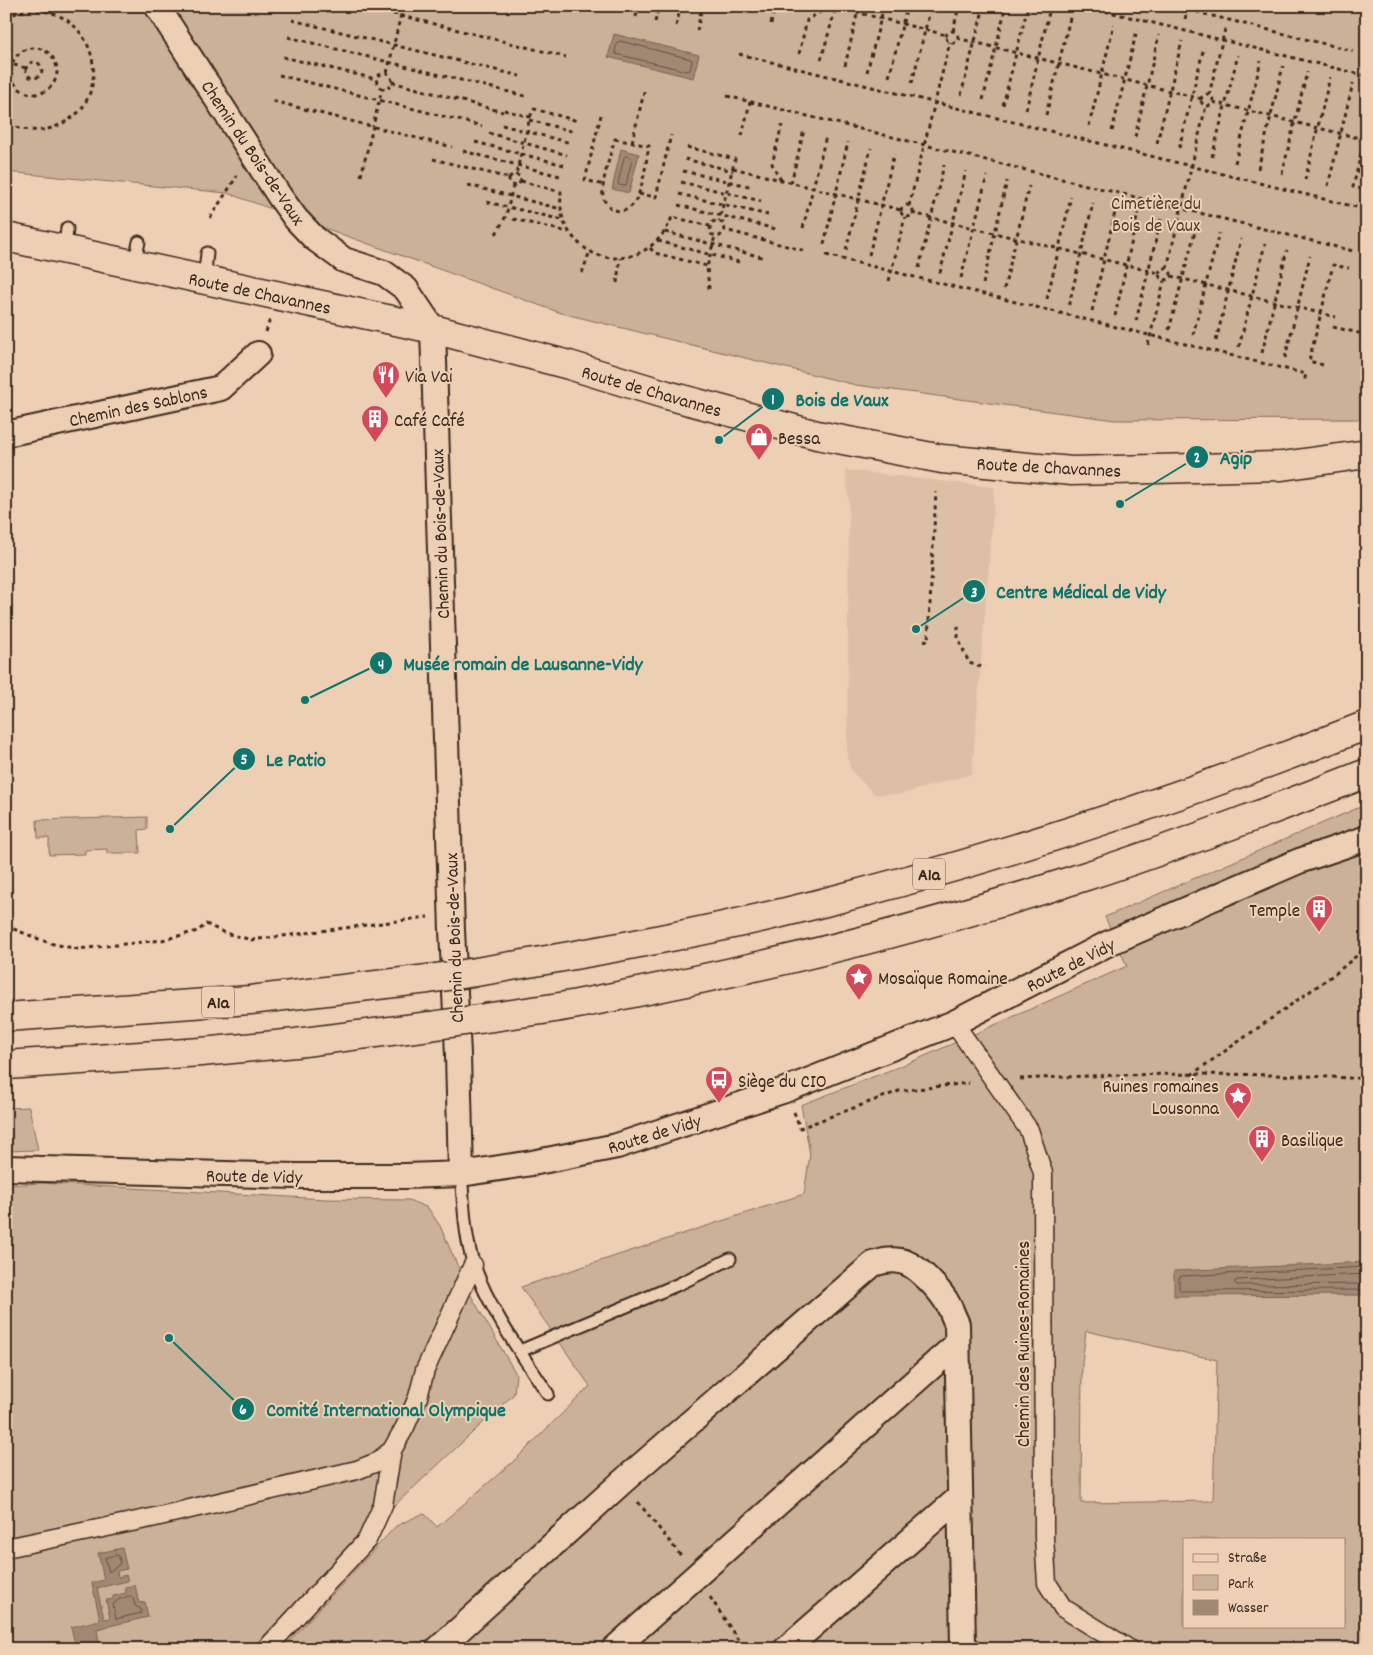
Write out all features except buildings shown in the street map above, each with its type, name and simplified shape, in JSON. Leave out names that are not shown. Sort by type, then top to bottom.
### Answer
[{"type":"main road","name":"Route de Chavannes","points":[[6,237],[66,239],[137,253],[204,280],[433,329],[817,435],[942,459],[1072,471],[1282,466],[1367,454]]},
{"type":"main road","name":"A1a","points":[[6,1017],[250,1000],[428,979],[604,950],[702,931],[814,905],[999,854],[1141,809],[1367,725]]},
{"type":"main road","name":"A1a","points":[[6,1065],[201,1052],[296,1043],[430,1026],[591,1002],[725,974],[826,951],[923,925],[1082,878],[1156,853],[1367,774]]},
{"type":"street","name":"Chemin du Bois-de-Vaux","points":[[156,6],[296,219],[314,238],[344,260],[384,273],[406,289],[433,329],[461,1174]]},
{"type":"street","name":"Chemin des Sablons","points":[[6,434],[221,388],[258,354]]},
{"type":"street","name":"Route de Vidy","points":[[6,1168],[296,1176],[406,1176],[461,1174],[532,1163],[617,1146],[785,1090],[954,1023],[1109,944],[1299,861],[1367,838]]},
{"type":"street","name":"Chemin des Ruines-Romaines","points":[[954,1023],[1029,1130],[1043,1173],[1044,1537],[1047,1583],[1063,1608],[1130,1649]]},
{"type":"street","points":[[438,1649],[622,1482],[873,1264],[888,1260],[903,1261],[918,1270],[949,1305],[957,1324],[963,1648]]},
{"type":"street","points":[[266,1649],[367,1540],[382,1505],[392,1450],[405,1427],[418,1397],[425,1370],[473,1264]]},
{"type":"street","points":[[614,1649],[957,1344]]},
{"type":"street","points":[[6,1548],[152,1522],[357,1470],[377,1462],[392,1450]]},
{"type":"street","points":[[786,1649],[960,1496]]},
{"type":"lane","points":[[204,280],[207,253]]},
{"type":"lane","points":[[461,1174],[467,1232],[473,1264],[486,1294],[548,1394]]},
{"type":"lane","points":[[520,1351],[679,1284],[730,1259]]},
{"type":"path","points":[[362,6],[566,57]]},
{"type":"path","points":[[387,73],[403,6]]},
{"type":"path","points":[[551,6],[580,13]]},
{"type":"path","points":[[636,17],[638,6]]},
{"type":"path","points":[[655,22],[658,6]]},
{"type":"path","points":[[676,26],[681,6]]},
{"type":"path","points":[[697,31],[702,6]]},
{"type":"path","points":[[771,24],[775,6]]},
{"type":"path","points":[[844,66],[859,6]]},
{"type":"path","points":[[867,72],[884,6]]},
{"type":"path","points":[[889,77],[907,6]]},
{"type":"path","points":[[912,83],[931,6]]},
{"type":"path","points":[[953,31],[959,6]]},
{"type":"path","points":[[961,96],[984,6]]},
{"type":"path","points":[[983,100],[1006,6]]},
{"type":"path","points":[[1003,105],[1028,6]]},
{"type":"path","points":[[1173,6],[1188,8],[1352,51]]},
{"type":"path","points":[[821,60],[833,7]]},
{"type":"path","points":[[799,54],[807,20],[833,7],[946,35]]},
{"type":"path","points":[[1026,110],[1050,8]]},
{"type":"path","points":[[1185,19],[1188,8]]},
{"type":"path","points":[[6,18],[12,14],[33,10],[52,12],[69,21],[82,34],[91,51],[94,70],[92,89],[83,106],[70,120],[52,128],[32,131],[14,127],[6,122]]},
{"type":"path","points":[[1105,11],[1367,76]]},
{"type":"path","points":[[1046,115],[1072,14]]},
{"type":"path","points":[[292,20],[520,76]]},
{"type":"path","points":[[1089,126],[1114,24]]},
{"type":"path","points":[[1209,95],[1225,29]]},
{"type":"path","points":[[1112,131],[1137,30]]},
{"type":"path","points":[[946,35],[949,31],[953,31]]},
{"type":"path","points":[[953,31],[956,33],[957,38]]},
{"type":"path","points":[[946,35],[946,39],[950,42],[956,42],[957,38]]},
{"type":"path","points":[[1134,137],[1159,35]]},
{"type":"path","points":[[288,37],[525,96]]},
{"type":"path","points":[[957,38],[1202,99]]},
{"type":"path","points":[[1157,142],[1182,41]]},
{"type":"path","points":[[908,206],[950,42]]},
{"type":"path","points":[[1179,148],[1204,47]]},
{"type":"path","points":[[35,48],[49,53],[54,60],[56,74],[49,87],[43,91],[28,93],[16,85],[12,79],[12,64],[21,52],[35,48]]},
{"type":"path","points":[[739,54],[1364,209]]},
{"type":"path","points":[[1212,157],[1238,55]]},
{"type":"path","points":[[283,57],[376,79]]},
{"type":"path","points":[[1235,163],[1260,61]]},
{"type":"path","points":[[34,62],[40,64],[43,71],[38,78],[32,78],[26,74],[26,68],[34,62]]},
{"type":"path","points":[[6,63],[26,68]]},
{"type":"path","points":[[1258,169],[1283,66]]},
{"type":"path","points":[[1282,174],[1307,72]]},
{"type":"path","points":[[376,79],[379,75],[387,73]]},
{"type":"path","points":[[376,79],[376,84],[382,89],[388,89],[392,82],[391,77],[387,73]]},
{"type":"path","points":[[279,74],[482,126]]},
{"type":"path","points":[[1305,180],[1330,77]]},
{"type":"path","points":[[392,82],[504,111],[575,132]]},
{"type":"path","points":[[1328,186],[1353,83]]},
{"type":"path","points":[[632,142],[645,88]]},
{"type":"path","points":[[360,176],[382,89]]},
{"type":"path","points":[[1202,99],[1205,95],[1209,95]]},
{"type":"path","points":[[1209,95],[1212,97],[1213,102]]},
{"type":"path","points":[[727,96],[1353,250]]},
{"type":"path","points":[[1202,99],[1202,103],[1206,106]]},
{"type":"path","points":[[273,102],[452,147]]},
{"type":"path","points":[[742,136],[750,102]]},
{"type":"path","points":[[1213,102],[1366,140]]},
{"type":"path","points":[[1206,106],[1210,106],[1213,102]]},
{"type":"path","points":[[1167,268],[1206,106]]},
{"type":"path","points":[[516,174],[529,118],[534,109],[578,121]]},
{"type":"path","points":[[601,115],[586,180],[604,185]]},
{"type":"path","points":[[502,125],[571,143]]},
{"type":"path","points":[[781,180],[772,164],[782,125]]},
{"type":"path","points":[[791,183],[804,130]]},
{"type":"path","points":[[1367,130],[1353,187],[1367,190]]},
{"type":"path","points":[[489,134],[567,155]]},
{"type":"path","points":[[639,194],[656,197],[671,135]]},
{"type":"path","points":[[803,228],[826,136]]},
{"type":"path","points":[[615,138],[649,146],[639,194],[633,207],[628,210],[617,211],[607,205],[602,195],[604,185],[615,138]]},
{"type":"path","points":[[476,142],[564,165]]},
{"type":"path","points":[[824,244],[848,142]]},
{"type":"path","points":[[687,147],[736,159],[719,221]]},
{"type":"path","points":[[846,250],[871,148]]},
{"type":"path","points":[[463,151],[560,176]]},
{"type":"path","points":[[869,255],[894,154]]},
{"type":"path","points":[[434,159],[509,178]]},
{"type":"path","points":[[685,159],[781,180],[901,210]]},
{"type":"path","points":[[919,268],[944,166]]},
{"type":"path","points":[[210,218],[241,169]]},
{"type":"path","points":[[940,273],[966,170]]},
{"type":"path","points":[[683,171],[753,187]]},
{"type":"path","points":[[509,178],[512,174],[516,174]]},
{"type":"path","points":[[516,174],[520,176],[521,181]]},
{"type":"path","points":[[961,278],[987,176]]},
{"type":"path","points":[[509,178],[509,182],[513,186]]},
{"type":"path","points":[[513,186],[517,186],[521,181]]},
{"type":"path","points":[[521,181],[561,192],[563,220],[569,233],[590,251],[600,255],[620,258],[639,255],[658,241],[665,232],[672,217],[710,226]]},
{"type":"path","points":[[982,284],[1008,181]]},
{"type":"path","points":[[681,182],[761,201]]},
{"type":"path","points":[[468,185],[561,209]]},
{"type":"path","points":[[496,234],[506,216],[513,186]]},
{"type":"path","points":[[1004,289],[1029,186]]},
{"type":"path","points":[[680,194],[768,214]]},
{"type":"path","points":[[1047,299],[1071,197]]},
{"type":"path","points":[[487,202],[563,220]]},
{"type":"path","points":[[1069,305],[1093,202]]},
{"type":"path","points":[[678,205],[776,229]]},
{"type":"path","points":[[901,210],[903,207],[908,206]]},
{"type":"path","points":[[908,206],[912,208],[912,213]]},
{"type":"path","points":[[1092,310],[1116,208]]},
{"type":"path","points":[[901,210],[901,214],[905,217]]},
{"type":"path","points":[[912,213],[1158,273]]},
{"type":"path","points":[[905,217],[909,217],[912,213]]},
{"type":"path","points":[[1115,316],[1138,213]]},
{"type":"path","points":[[889,281],[905,217]]},
{"type":"path","points":[[513,219],[569,233]]},
{"type":"path","points":[[1136,321],[1161,219]]},
{"type":"path","points":[[719,221],[723,223],[725,230],[720,236],[716,236],[711,234],[710,226],[712,222],[719,221]]},
{"type":"path","points":[[1169,330],[1196,228]]},
{"type":"path","points":[[725,230],[806,251]]},
{"type":"path","points":[[665,232],[762,257]]},
{"type":"path","points":[[1193,336],[1219,233]]},
{"type":"path","points":[[709,289],[707,266],[716,236]]},
{"type":"path","points":[[1216,341],[1241,239]]},
{"type":"path","points":[[658,241],[739,262]]},
{"type":"path","points":[[1239,347],[1264,244]]},
{"type":"path","points":[[650,248],[655,253],[707,266]]},
{"type":"path","points":[[1262,353],[1288,250]]},
{"type":"path","points":[[582,273],[590,251]]},
{"type":"path","points":[[826,255],[1306,374],[1304,382]]},
{"type":"path","points":[[1285,358],[1310,256]]},
{"type":"path","points":[[616,283],[620,258]]},
{"type":"path","points":[[1323,365],[1309,361],[1333,264],[1349,268]]},
{"type":"path","points":[[1158,273],[1163,268],[1167,268]]},
{"type":"path","points":[[1167,268],[1172,276],[1182,279],[1336,317]]},
{"type":"path","points":[[1158,273],[1159,277],[1164,281]]},
{"type":"path","points":[[1164,281],[1172,276]]},
{"type":"path","points":[[1148,344],[1164,281]]},
{"type":"path","points":[[1333,327],[1367,335]]},
{"type":"path","points":[[924,640],[928,640],[936,492]]},
{"type":"path","points":[[958,626],[958,638],[969,663],[986,668]]},
{"type":"path","points":[[6,926],[49,943],[78,949],[162,940],[198,931],[206,924],[225,933],[252,940],[431,916]]},
{"type":"path","points":[[1367,947],[1336,972],[1191,1075],[1323,1076],[1367,1079]]},
{"type":"shaded area","points":[[845,470],[994,487],[972,774],[898,795],[874,794],[852,772],[847,758],[849,500]]},
{"type":"green space","name":"Cimetière du Bois de Vaux","points":[[6,6],[1367,6],[1367,419],[1115,420],[856,385],[561,313],[227,193],[6,172]]},
{"type":"green space","points":[[1367,804],[1367,1649],[282,1649],[396,1526],[424,1513],[437,1527],[515,1460],[590,1386],[521,1287],[804,1194],[810,1154],[801,1105],[916,1060],[1127,966],[1105,917]],"holes":[[[1086,1331],[1217,1360],[1213,1501],[1081,1503],[1082,1363]]]},
{"type":"green space","points":[[147,817],[147,829],[139,830],[140,853],[107,853],[107,849],[85,850],[85,854],[49,855],[49,838],[38,838],[37,820]]},
{"type":"green space","points":[[29,1107],[38,1150],[6,1151],[6,1108]]},
{"type":"green space","points":[[42,1183],[325,1199],[409,1200],[428,1208],[440,1226],[469,1292],[516,1374],[514,1394],[382,1517],[251,1649],[6,1649],[6,1185]]},
{"type":"water","points":[[614,34],[699,55],[693,78],[608,57]]},
{"type":"water","points":[[621,149],[639,154],[629,193],[612,189]]},
{"type":"water","points":[[1367,1262],[1367,1295],[1174,1296],[1174,1271]]},
{"type":"water","points":[[122,1548],[127,1569],[117,1571],[118,1577],[126,1575],[128,1581],[97,1588],[104,1619],[110,1618],[106,1600],[126,1593],[125,1587],[135,1585],[139,1603],[145,1602],[148,1617],[97,1629],[99,1643],[76,1648],[71,1627],[100,1620],[92,1583],[104,1580],[98,1553]]},
{"type":"place","name":"Via Vai","points":[[386,399]]},
{"type":"place","name":"Bois de Vaux","points":[[719,440]]},
{"type":"place","name":"Café Café","points":[[375,443]]},
{"type":"place","name":"Bessa","points":[[759,461]]},
{"type":"place","name":"Agip","points":[[1120,504]]},
{"type":"place","name":"Centre Médical de Vidy","points":[[916,629]]},
{"type":"place","name":"Musée romain de Lausanne-Vidy","points":[[305,700]]},
{"type":"place","name":"Le Patio","points":[[170,829]]},
{"type":"place","name":"Temple","points":[[1319,933]]},
{"type":"place","name":"Mosaïque Romaine","points":[[859,1001]]},
{"type":"place","name":"Siège du CIO","points":[[719,1104]]},
{"type":"place","name":"Ruines romaines Lousonna","points":[[1238,1120]]},
{"type":"place","name":"Basilique","points":[[1262,1163]]},
{"type":"place","name":"Comité International Olympique","points":[[169,1338]]}]
